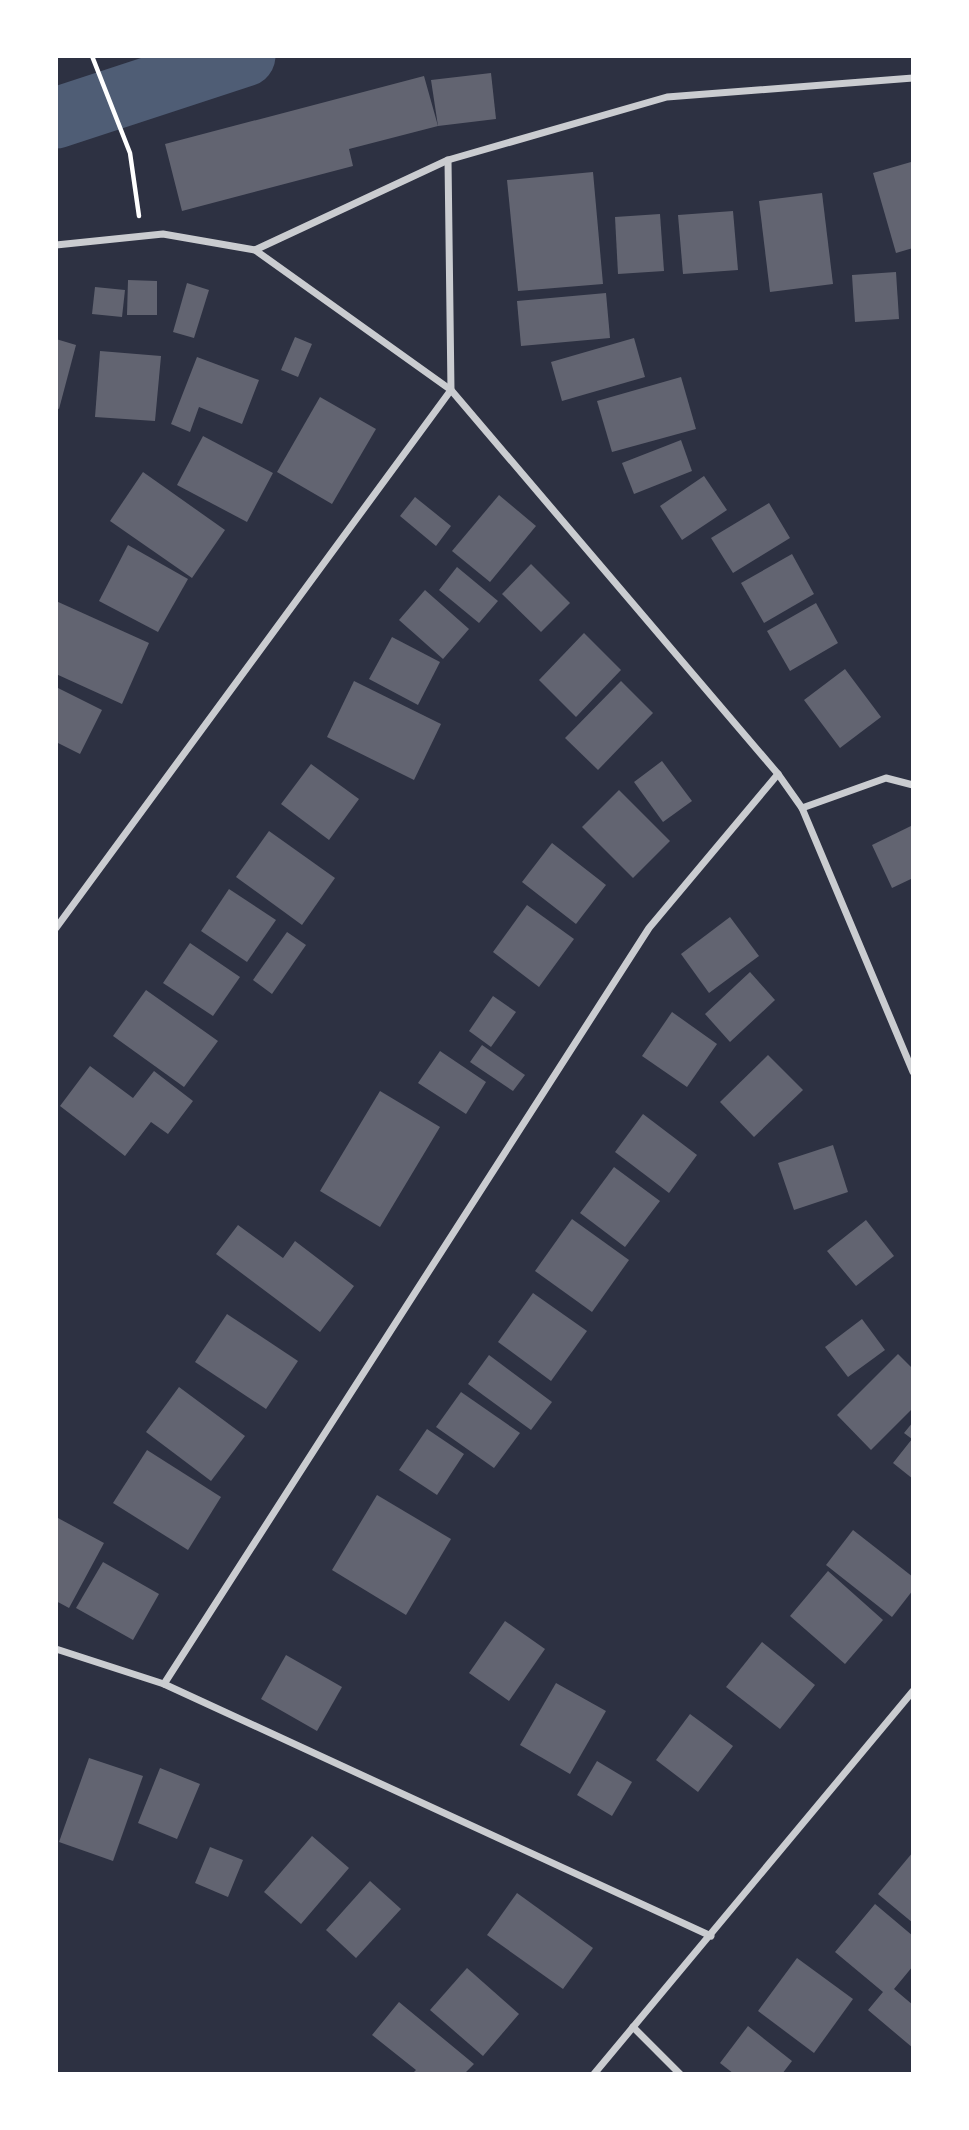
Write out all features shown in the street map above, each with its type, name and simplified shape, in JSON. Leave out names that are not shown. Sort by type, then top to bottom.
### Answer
[{"type":"street","points":[[255,250],[448,160],[667,97],[913,78]]},
{"type":"street","points":[[56,928],[451,390],[448,160]]},
{"type":"street","points":[[56,245],[163,234],[255,250],[451,390],[778,774],[802,808],[913,1072]]},
{"type":"street","points":[[164,1684],[649,928],[778,774]]},
{"type":"street","points":[[802,808],[886,778],[913,785]]},
{"type":"street","points":[[56,1649],[164,1684],[711,1936]]},
{"type":"street","points":[[594,2074],[913,1691]]},
{"type":"street","points":[[633,2027],[680,2074]]},
{"type":"path","points":[[92,56],[130,153],[142,236]]},
{"type":"building","points":[[491,73],[496,119],[438,126],[431,80]]},
{"type":"building","points":[[424,76],[438,126],[349,149],[353,166],[182,211],[165,144]]},
{"type":"building","points":[[911,162],[913,248],[896,253],[873,173]]},
{"type":"building","points":[[593,172],[603,284],[518,291],[507,180]]},
{"type":"building","points":[[822,193],[833,284],[770,292],[759,201]]},
{"type":"building","points":[[733,211],[738,270],[683,274],[678,215]]},
{"type":"building","points":[[660,214],[664,271],[618,274],[615,217]]},
{"type":"building","points":[[896,272],[899,319],[855,322],[852,275]]},
{"type":"building","points":[[128,280],[157,281],[157,315],[127,315]]},
{"type":"building","points":[[187,283],[209,290],[194,338],[173,332]]},
{"type":"building","points":[[95,287],[125,290],[122,317],[92,314]]},
{"type":"building","points":[[606,293],[610,338],[521,346],[517,301]]},
{"type":"building","points":[[295,337],[312,344],[298,377],[281,370]]},
{"type":"building","points":[[634,338],[645,377],[562,401],[551,362]]},
{"type":"building","points":[[56,339],[76,345],[59,409],[56,408]]},
{"type":"building","points":[[100,351],[161,356],[155,421],[95,417]]},
{"type":"building","points":[[197,357],[259,380],[242,424],[199,407],[190,432],[171,424]]},
{"type":"building","points":[[681,377],[696,429],[612,452],[597,401]]},
{"type":"building","points":[[320,397],[376,429],[332,504],[277,472]]},
{"type":"building","points":[[203,436],[273,473],[247,522],[177,485]]},
{"type":"building","points":[[681,440],[692,471],[634,494],[622,463]]},
{"type":"building","points":[[143,472],[225,530],[192,578],[110,521]]},
{"type":"building","points":[[704,476],[727,510],[682,540],[660,506]]},
{"type":"building","points":[[499,495],[536,526],[490,582],[452,551]]},
{"type":"building","points":[[415,497],[451,526],[436,546],[400,516]]},
{"type":"building","points":[[769,503],[790,538],[733,573],[711,538]]},
{"type":"building","points":[[128,545],[188,579],[158,632],[99,601]]},
{"type":"building","points":[[792,554],[814,594],[764,623],[741,583]]},
{"type":"building","points":[[531,564],[570,603],[541,632],[502,594]]},
{"type":"building","points":[[457,567],[498,601],[479,623],[439,590]]},
{"type":"building","points":[[425,590],[469,629],[443,659],[399,620]]},
{"type":"building","points":[[56,601],[149,643],[122,704],[56,674]]},
{"type":"building","points":[[816,603],[838,643],[790,671],[767,631]]},
{"type":"building","points":[[584,633],[621,670],[576,717],[539,680]]},
{"type":"building","points":[[392,637],[440,662],[418,705],[369,679]]},
{"type":"building","points":[[845,669],[881,717],[840,748],[804,700]]},
{"type":"building","points":[[354,681],[441,724],[414,780],[327,737]]},
{"type":"building","points":[[621,681],[653,713],[598,770],[565,738]]},
{"type":"building","points":[[56,687],[102,710],[80,754],[56,742]]},
{"type":"building","points":[[662,761],[692,801],[663,822],[634,782]]},
{"type":"building","points":[[311,764],[359,799],[329,840],[281,804]]},
{"type":"building","points":[[619,790],[670,841],[633,878],[582,827]]},
{"type":"building","points":[[913,825],[913,878],[892,888],[872,845]]},
{"type":"building","points":[[269,831],[335,878],[302,925],[236,877]]},
{"type":"building","points":[[552,843],[606,885],[576,924],[522,882]]},
{"type":"building","points":[[229,889],[276,920],[247,962],[201,931]]},
{"type":"building","points":[[527,905],[574,939],[539,987],[493,952]]},
{"type":"building","points":[[730,917],[759,956],[709,993],[681,954]]},
{"type":"building","points":[[287,932],[306,945],[272,994],[253,980]]},
{"type":"building","points":[[190,943],[240,977],[213,1016],[163,983]]},
{"type":"building","points":[[750,972],[775,1000],[730,1042],[705,1014]]},
{"type":"building","points":[[146,990],[218,1041],[184,1087],[113,1036]]},
{"type":"building","points":[[493,996],[516,1012],[491,1047],[469,1031]]},
{"type":"building","points":[[672,1012],[717,1044],[687,1087],[642,1056]]},
{"type":"building","points":[[482,1045],[525,1075],[513,1091],[470,1062]]},
{"type":"building","points":[[440,1051],[486,1082],[466,1114],[418,1083]]},
{"type":"building","points":[[768,1055],[803,1090],[754,1137],[720,1102]]},
{"type":"building","points":[[90,1066],[133,1098],[154,1071],[193,1101],[168,1134],[151,1122],[125,1156],[60,1106]]},
{"type":"building","points":[[380,1091],[440,1127],[380,1227],[320,1191]]},
{"type":"building","points":[[643,1114],[697,1155],[669,1193],[615,1152]]},
{"type":"building","points":[[833,1145],[848,1192],[794,1210],[778,1163]]},
{"type":"building","points":[[614,1167],[660,1201],[625,1247],[580,1213]]},
{"type":"building","points":[[572,1219],[629,1260],[592,1312],[535,1271]]},
{"type":"building","points":[[866,1220],[894,1256],[856,1286],[827,1251]]},
{"type":"building","points":[[238,1225],[283,1258],[295,1241],[354,1286],[320,1332],[216,1254]]},
{"type":"building","points":[[533,1293],[587,1331],[551,1381],[498,1342]]},
{"type":"building","points":[[227,1314],[298,1361],[266,1409],[195,1362]]},
{"type":"building","points":[[862,1319],[885,1350],[848,1377],[825,1347]]},
{"type":"building","points":[[898,1354],[913,1369],[913,1408],[871,1450],[837,1415]]},
{"type":"building","points":[[489,1355],[552,1402],[531,1430],[468,1384]]},
{"type":"building","points":[[179,1387],[245,1436],[211,1481],[146,1432]]},
{"type":"building","points":[[461,1392],[520,1433],[494,1468],[436,1427]]},
{"type":"building","points":[[913,1422],[913,1479],[893,1463],[912,1439],[904,1433]]},
{"type":"building","points":[[427,1429],[464,1454],[437,1495],[399,1470]]},
{"type":"building","points":[[147,1450],[221,1497],[188,1550],[113,1503]]},
{"type":"building","points":[[377,1495],[451,1539],[406,1615],[332,1570]]},
{"type":"building","points":[[58,1518],[104,1543],[69,1608],[56,1601]]},
{"type":"building","points":[[853,1530],[913,1577],[913,1590],[892,1617],[826,1565]]},
{"type":"building","points":[[103,1562],[159,1594],[133,1640],[76,1608]]},
{"type":"building","points":[[828,1571],[883,1620],[845,1664],[790,1616]]},
{"type":"building","points":[[505,1621],[545,1649],[509,1701],[469,1673]]},
{"type":"building","points":[[762,1642],[815,1685],[780,1729],[726,1687]]},
{"type":"building","points":[[286,1655],[342,1687],[317,1731],[261,1699]]},
{"type":"building","points":[[556,1683],[606,1711],[570,1774],[520,1745]]},
{"type":"building","points":[[690,1714],[733,1746],[698,1792],[656,1760]]},
{"type":"building","points":[[89,1758],[143,1776],[113,1861],[59,1842]]},
{"type":"building","points":[[597,1761],[632,1782],[612,1816],[577,1795]]},
{"type":"building","points":[[160,1768],[200,1784],[177,1839],[138,1823]]},
{"type":"building","points":[[312,1836],[349,1868],[301,1924],[264,1892]]},
{"type":"building","points":[[210,1847],[243,1860],[228,1897],[195,1883]]},
{"type":"building","points":[[913,1852],[913,1923],[878,1894]]},
{"type":"building","points":[[370,1881],[401,1909],[356,1958],[326,1930]]},
{"type":"building","points":[[517,1893],[593,1948],[563,1989],[487,1935]]},
{"type":"building","points":[[875,1904],[913,1936],[913,1966],[894,1989],[913,2005],[913,2048],[868,2010],[883,1992],[835,1952]]},
{"type":"building","points":[[797,1958],[853,1999],[814,2053],[758,2011]]},
{"type":"building","points":[[467,1968],[519,2014],[483,2056],[430,2010]]},
{"type":"building","points":[[399,2002],[474,2064],[464,2074],[412,2074],[416,2070],[372,2035]]},
{"type":"building","points":[[748,2026],[792,2061],[782,2074],[734,2074],[720,2063]]},
{"type":"waterway","points":[[56,118],[245,56]]}]
